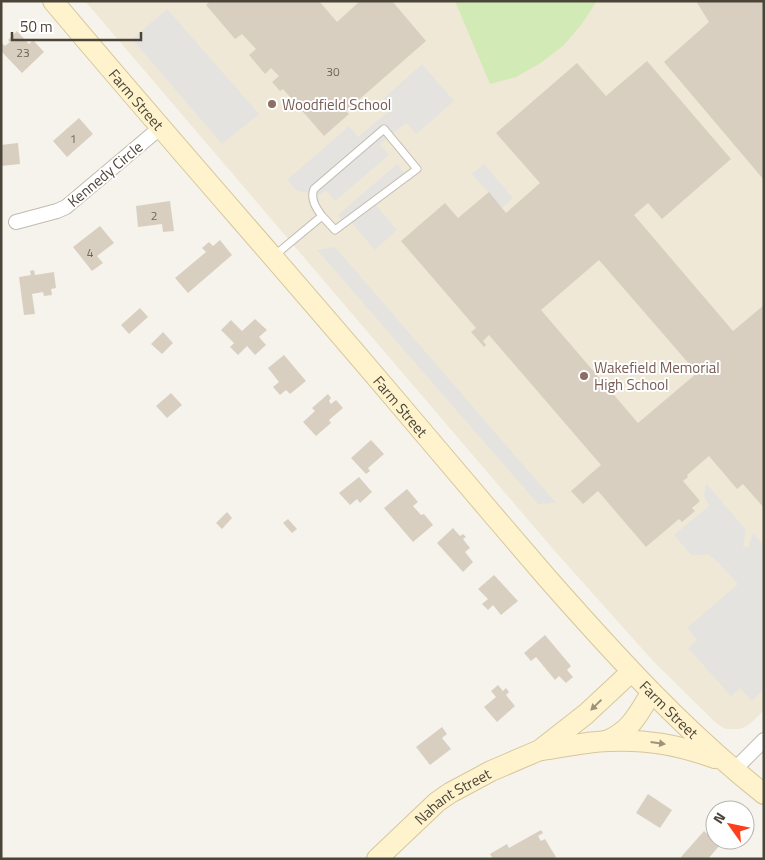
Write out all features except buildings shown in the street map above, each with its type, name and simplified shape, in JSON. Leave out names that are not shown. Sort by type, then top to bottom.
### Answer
[{"type":"main road","name":"Farm Street","points":[[53,1],[482,502],[631,672],[728,765],[764,794]]},
{"type":"main road","name":"Nahant Street","points":[[377,859],[437,802],[491,771],[540,750],[586,714],[631,672]]},
{"type":"main road","points":[[606,741],[620,735],[628,728],[652,693]]},
{"type":"main road","name":"Nahant Street","points":[[540,750],[606,741],[645,741],[691,749],[728,765]]},
{"type":"street","name":"Kennedy Circle","points":[[16,222],[57,211],[66,206],[161,127]]},
{"type":"street","points":[[728,765],[764,740]]},
{"type":"lane","points":[[384,129],[417,169],[335,230],[322,216],[312,198],[314,189],[384,129]]},
{"type":"lane","points":[[273,256],[322,216]]},
{"type":"shaded area","name":"Wakefield Memorial High School","points":[[85,1],[764,1],[764,710],[753,721],[740,729],[726,729],[720,726],[653,661],[553,549]]},
{"type":"shaded area","points":[[167,9],[259,114],[222,144],[132,39]]},
{"type":"shaded area","points":[[422,64],[454,101],[416,134],[406,123],[380,144],[389,155],[335,201],[326,190],[320,195],[297,191],[287,180],[349,126],[358,137],[393,108],[384,98]]},
{"type":"shaded area","points":[[397,164],[406,175],[374,203],[397,230],[375,250],[351,222],[347,226],[338,215]]},
{"type":"shaded area","points":[[484,164],[513,198],[502,208],[472,174]]},
{"type":"shaded area","points":[[335,247],[556,503],[538,504],[317,250]]},
{"type":"shaded area","points":[[706,483],[746,530],[743,546],[748,548],[753,533],[764,545],[764,689],[752,701],[740,688],[731,696],[688,648],[697,640],[687,628],[738,584],[708,554],[692,556],[674,535],[709,506],[704,496]]},
{"type":"green space","points":[[455,1],[597,1],[581,25],[563,46],[539,64],[516,77],[490,84]]},
{"type":"place","name":"Woodfield School","points":[[272,104]]},
{"type":"place","name":"Wakefield Memorial High School","points":[[584,376]]}]
